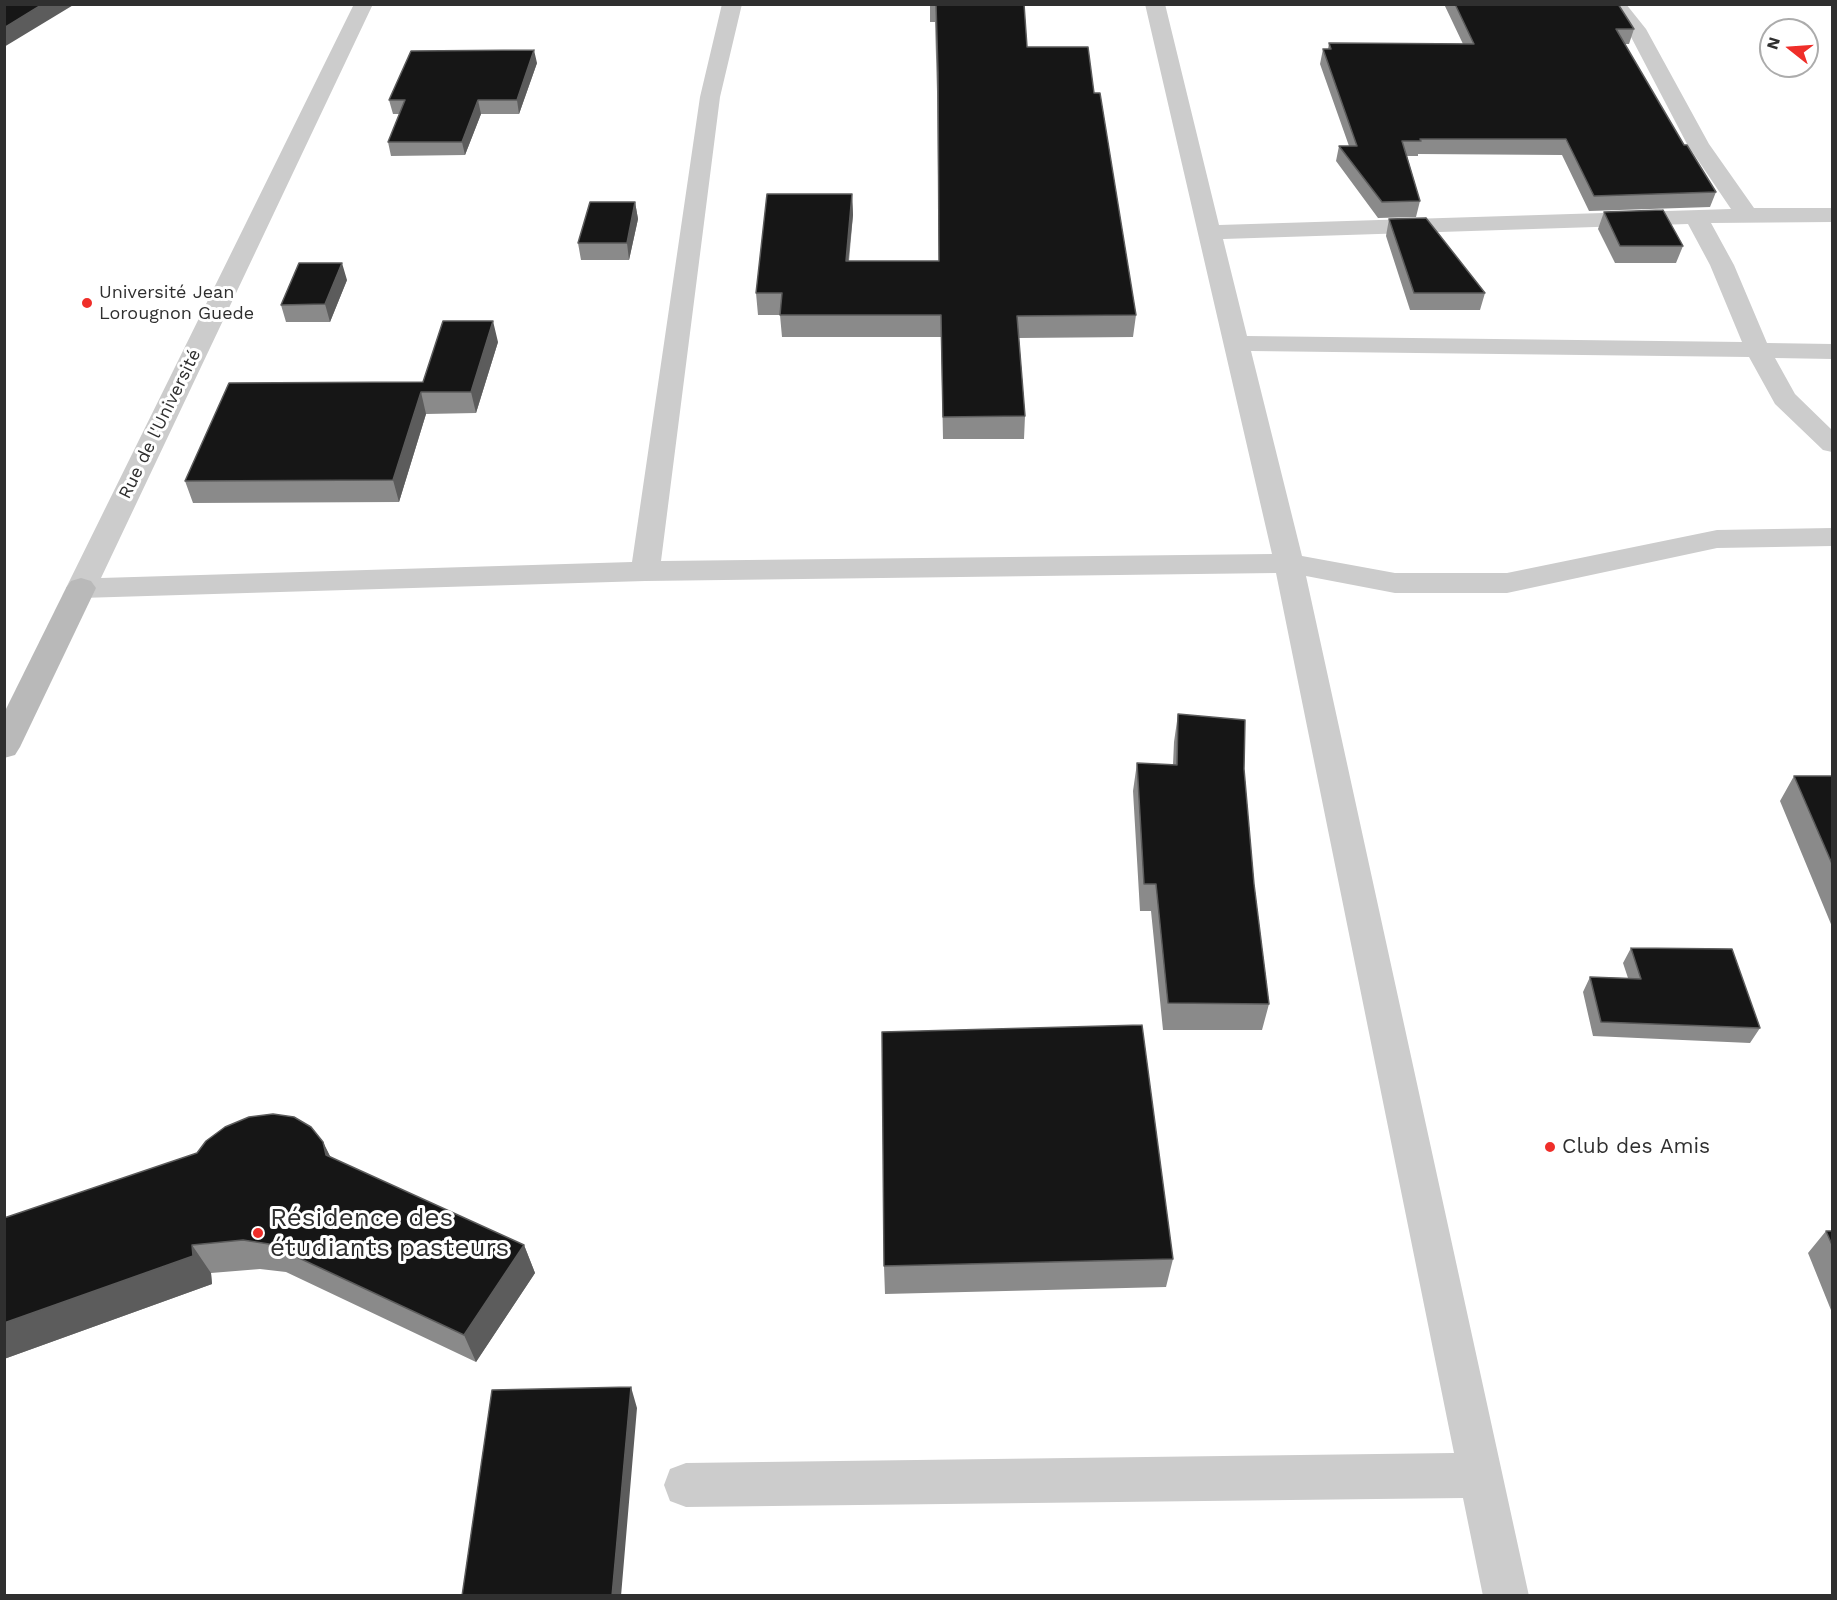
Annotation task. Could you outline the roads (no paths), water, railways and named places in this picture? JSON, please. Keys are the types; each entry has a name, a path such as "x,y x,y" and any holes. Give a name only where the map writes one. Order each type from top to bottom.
{"street":[{"name":"Rue de l'Université","path":"4,747 364,4"},
{"path":"645,571 710,97 732,4"},
{"path":"1155,4 1289,563 1506,1596"},
{"path":"1616,4 1639,33 1698,144 1747,215"},
{"path":"1210,232 1747,215 1833,215"},
{"path":"1696,217 1722,265 1758,350 1784,398 1833,444"},
{"path":"1236,343 1833,351"},
{"path":"81,588 645,571 1289,563 1395,583 1507,583 1718,539 1833,537"},
{"path":"686,1485 1480,1475"}],"place":[{"name":"Université Jean Lorougnon Guede","path":"87,303"},
{"name":"Club des Amis","path":"1550,1147"},
{"name":"Résidence des étudiants pasteurs","path":"258,1233"}]}
